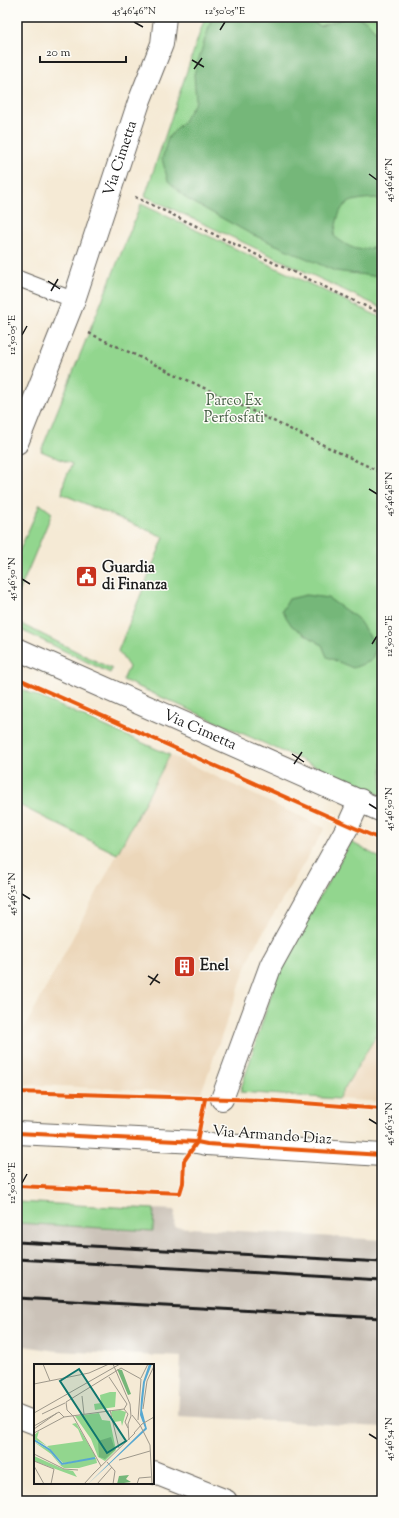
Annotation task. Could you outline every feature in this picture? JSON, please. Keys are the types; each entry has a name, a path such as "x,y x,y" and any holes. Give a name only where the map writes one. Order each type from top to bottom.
{"street":[{"name":"Via Cimetta","path":"17,443 74,300 139,102 162,44 165,17"},
{"name":"Via Cimetta","path":"17,649 382,811"},
{"path":"222,1099 271,964 348,826 360,800"},
{"name":"Via Armando Diaz","path":"17,1133 197,1142 207,1144 382,1155"},
{"path":"17,1416 34,1424"},
{"path":"154,1472 226,1501"}],"lane":[{"path":"17,278 74,300"}],"path":[{"path":"111,190 142,200 382,314"},
{"path":"64,325 88,333 382,473"}],"shaded area":[{"path":"170,755 325,828 252,951 201,1093 17,1084 17,1042"},
{"path":"382,1026 382,1102 338,1099"},
{"path":"154,1209 175,1210 174,1227 382,1240 382,1427 178,1416 181,1357 57,1351 17,1345 17,1223 153,1231"}],"green space":[{"path":"205,17 382,17 382,308 145,196"},
{"path":"212,17 304,17 320,26 345,18 356,17 367,21 374,30 382,34 382,205 377,198 356,200 345,205 338,216 334,236 357,249 369,248 382,241 382,272 373,276 335,271 249,233 187,199 168,181 162,159 168,138 183,122 196,101 194,74"},
{"name":"Parco Ex Perfosfati","path":"141,204 382,318 382,796 123,680 129,667 118,651 164,537 62,494 64,482 72,464 41,451"},
{"path":"40,504 52,513 17,597 17,556"},
{"path":"306,595 328,598 357,618 377,647 371,661 353,668 327,657 322,645 292,626 282,611 289,599"},
{"path":"17,622 112,669 110,673 17,628"},
{"path":"17,687 170,755 117,854 17,804"},
{"path":"351,842 382,859 382,1026 338,1099 240,1092 280,967"},
{"path":"17,1202 154,1209 153,1231 17,1223"}],"railway":[{"path":"17,1242 382,1262"},
{"path":"17,1259 382,1280"},
{"path":"17,1298 382,1318"}],"cycle path":[{"path":"17,678 382,840"},
{"path":"17,1092 264,1100 382,1109"},
{"path":"17,1186 180,1193 183,1183 184,1161 197,1142 205,1099"},
{"path":"17,1133 197,1142 207,1144 382,1155"}],"place":[{"name":"Guardia di Finanza","path":"86,577"},
{"name":"Enel","path":"185,966"}]}
